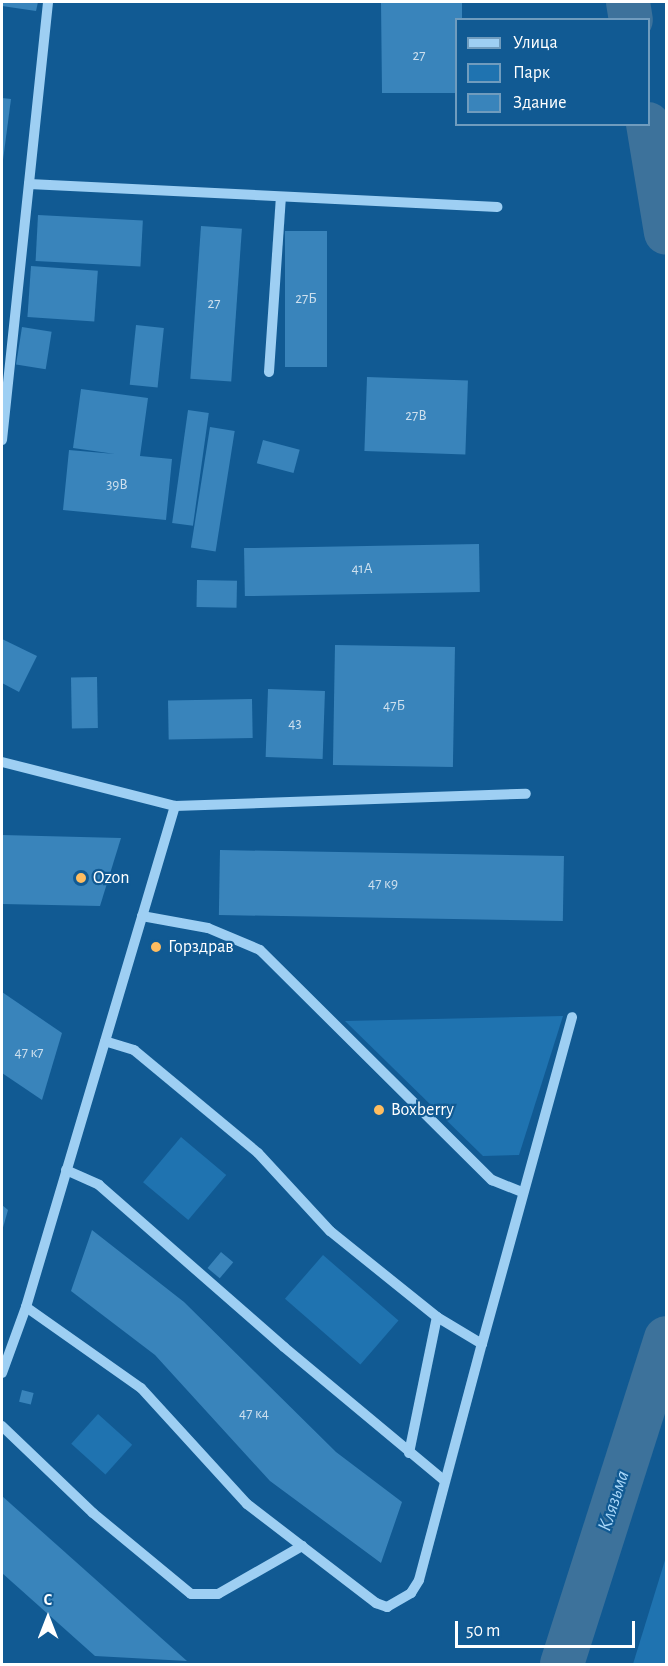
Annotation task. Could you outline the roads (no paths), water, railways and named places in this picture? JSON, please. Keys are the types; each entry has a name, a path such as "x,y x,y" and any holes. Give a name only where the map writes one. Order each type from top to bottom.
{"lane":[{"path":"2,440 48,2"},
{"path":"29,184 497,207"},
{"path":"269,372 281,196"},
{"path":"2,762 175,806 526,794"},
{"path":"2,1373 26,1307 175,806"},
{"path":"142,916 208,928 260,950 492,1180 522,1192"},
{"path":"26,1307 141,1388 247,1504 376,1603 387,1606 400,1602 419,1580 522,1192 572,1017"},
{"path":"105,1041 134,1050 258,1153 330,1231 437,1317 482,1344"},
{"path":"66,1170 99,1185 409,1453 445,1481"},
{"path":"409,1453 437,1317"},
{"path":"2,1426 93,1513 191,1594 218,1594 302,1546"}],"waterway":[{"name":"Клязьма","path":"628,2 631,18"},
{"name":"Клязьма","path":"648,126 666,233"},
{"name":"Клязьма","path":"562,1664 666,1338"}],"place":[{"name":"Ozon","path":"81,878"},
{"name":"Горздрав","path":"156,947"},
{"name":"Boxberry","path":"379,1110"}]}
